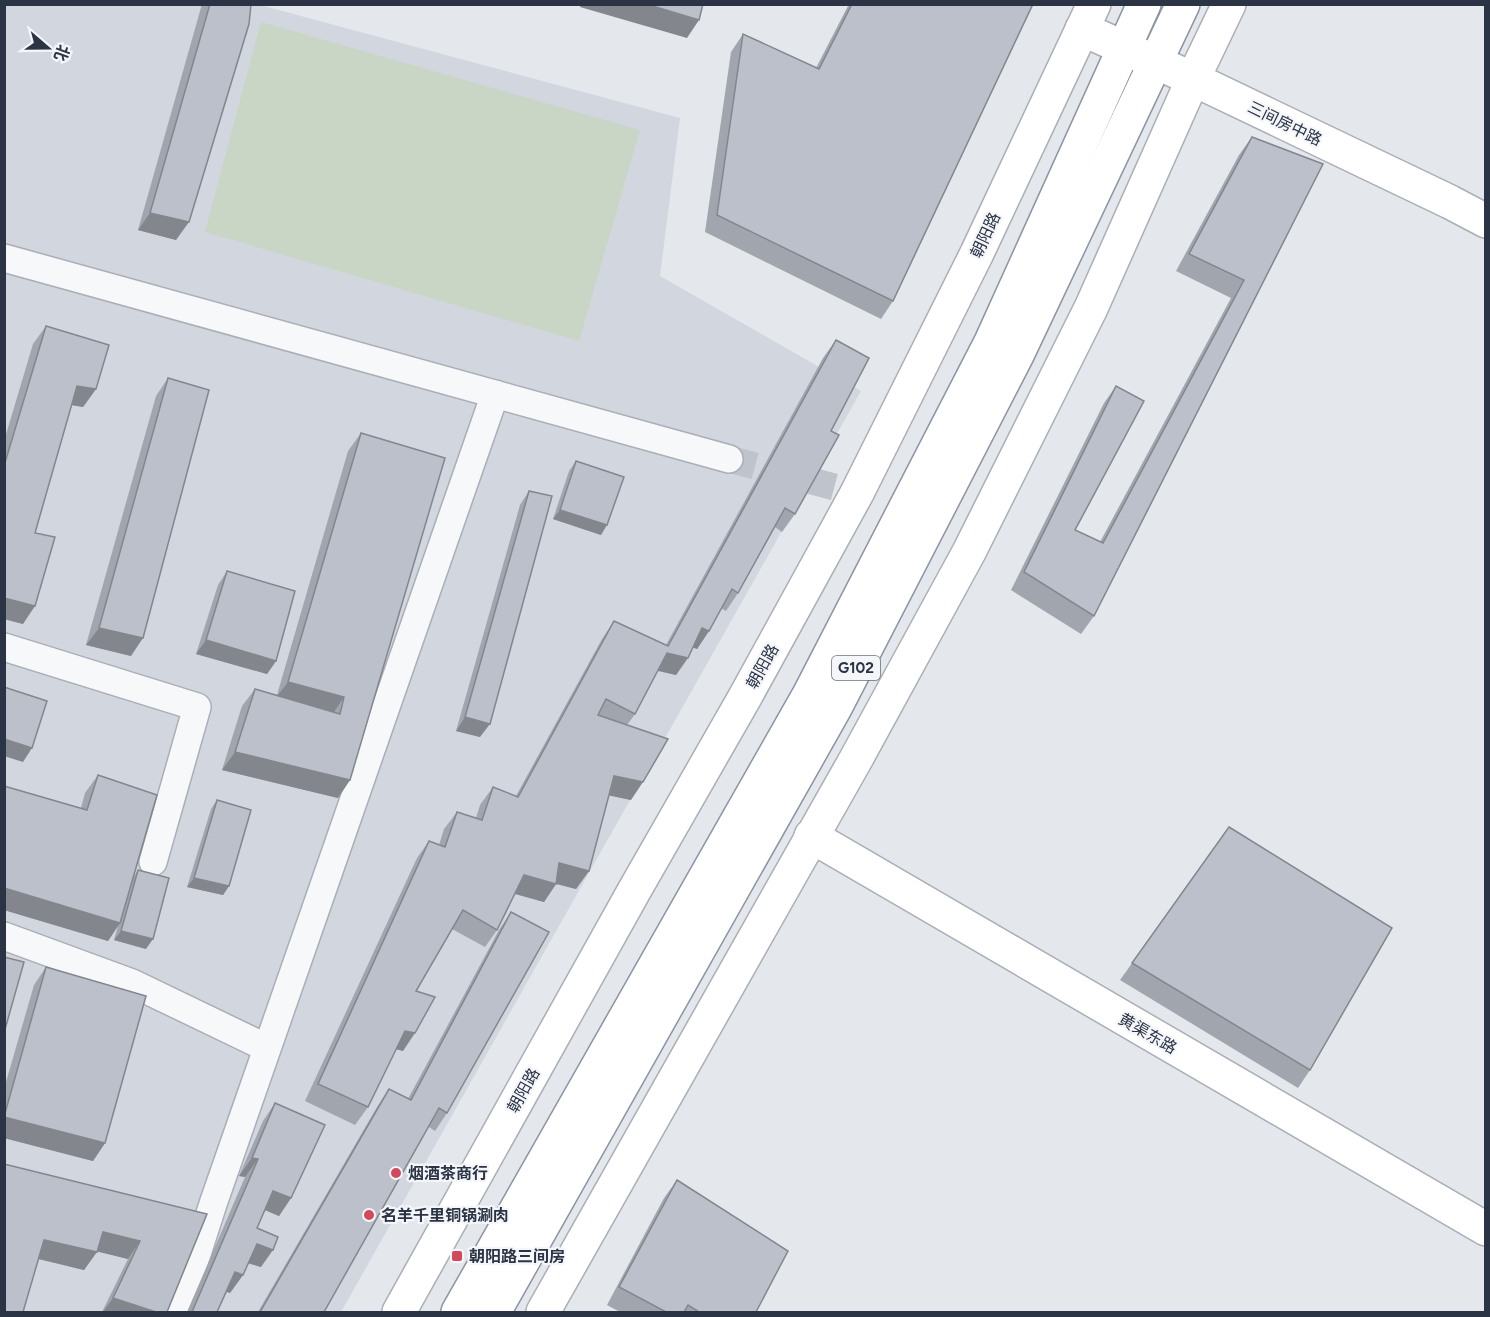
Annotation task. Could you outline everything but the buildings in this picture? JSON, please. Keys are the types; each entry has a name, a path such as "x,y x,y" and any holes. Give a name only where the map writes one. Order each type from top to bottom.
{"main road":[{"name":"G102","path":"458,1312 810,695 991,342 1143,4"},
{"name":"G102","path":"494,1312 835,708 1017,355 1183,4"},
{"path":"543,1312 856,759 975,542 1091,308 1193,79 1230,4"},
{"name":"三间房中路","path":"1088,17 1123,47 1450,202 1485,221"},
{"name":"朝阳路","path":"399,1312 745,697 857,493 976,253 1088,17"},
{"name":"黄渠东路","path":"812,836 1485,1229"}],"street":[{"path":"4,258 729,459"},
{"path":"172,1312 187,1285 213,1204 495,394"},
{"path":"4,647 197,707 153,862"},
{"path":"4,936 132,983 267,1048"}],"shaded area":[{"path":"5,5 260,5 680,118 660,276 861,391 341,1312 5,1312"}],"green space":[{"path":"261,22 640,130 579,341 205,232"}],"tunnel":[{"path":"729,459 857,493"}],"place":[{"name":"烟酒茶商行","path":"396,1173"},
{"name":"名羊千里铜锅涮肉","path":"369,1215"},
{"name":"朝阳路三间房","path":"457,1256"}]}
